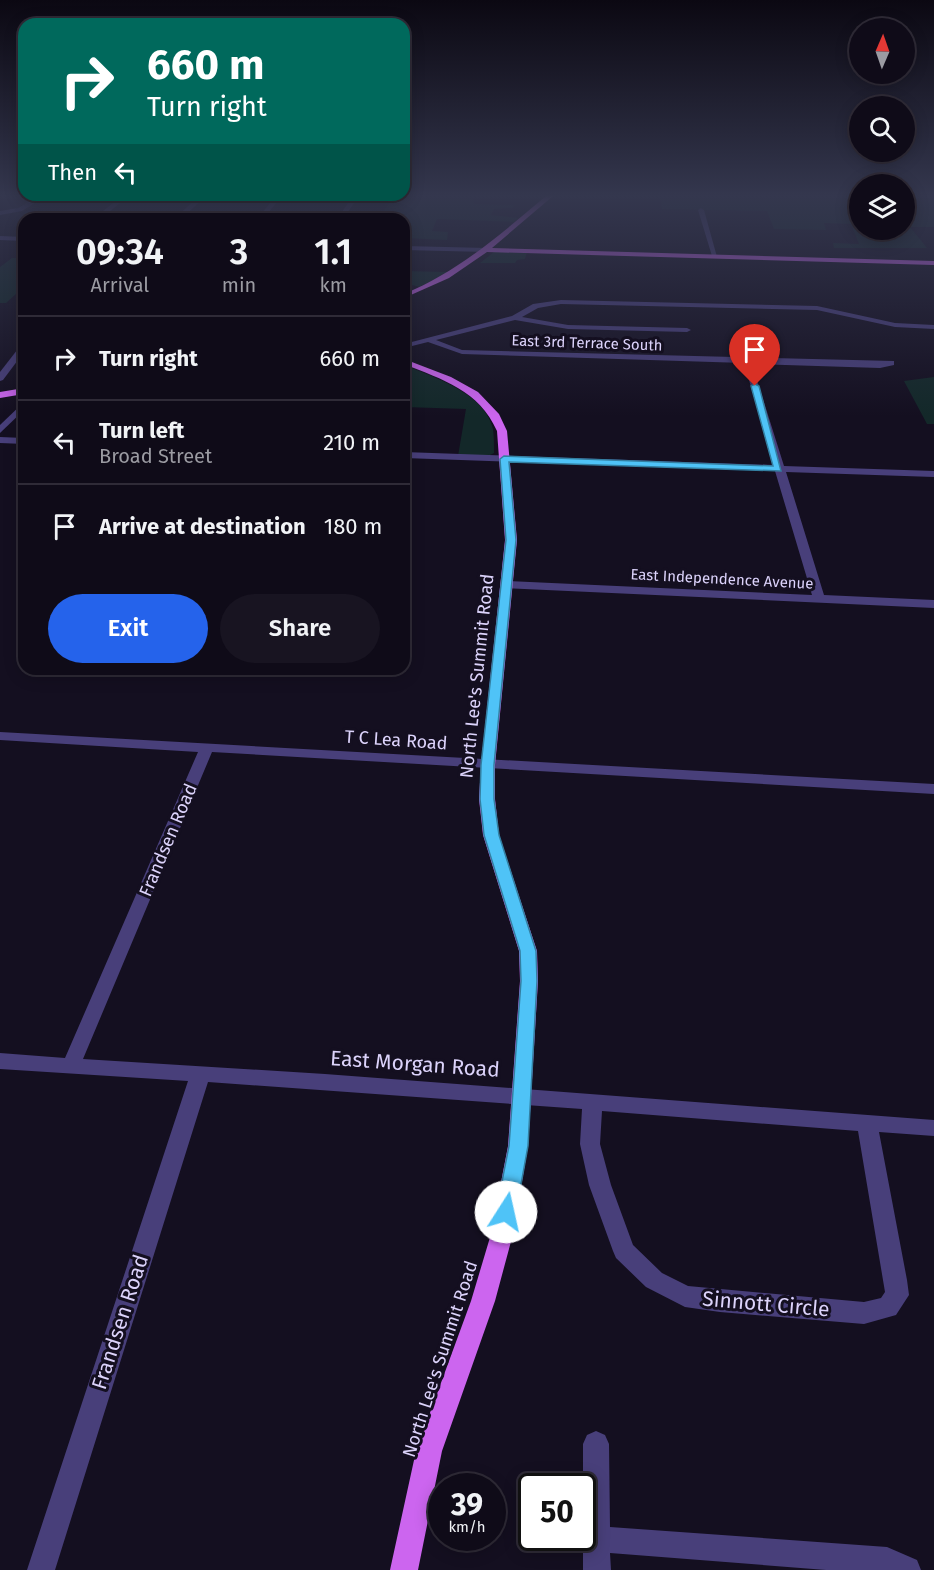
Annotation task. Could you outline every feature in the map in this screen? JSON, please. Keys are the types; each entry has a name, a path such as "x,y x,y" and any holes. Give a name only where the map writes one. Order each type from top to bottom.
{"main road":[{"path":"410,293 451,276 460,269"},
{"name":"North Lee's Summit Road","path":"404,1570 429,1451 483,1301 502,1234 518,1146 529,981 528,951 492,835 487,799 488,765 511,540 502,431 498,418 488,405 460,385 410,364"},
{"path":"0,395 18,392"}],"street":[{"path":"410,344 515,318 536,306 561,302 817,308 895,326 934,327"},
{"path":"515,318 568,327 687,330"},
{"name":"East 3rd Terrace South","path":"429,339 462,352 880,365 891,363"},
{"path":"0,378 18,355"},
{"path":"747,361 819,599"},
{"path":"0,430 18,411"},
{"path":"0,440 18,441"},
{"path":"410,455 934,474"},
{"name":"East Independence Avenue","path":"508,585 934,604"},
{"name":"T C Lea Road","path":"0,736 934,789"},
{"name":"Frandsen Road","path":"72,1065 207,747"},
{"name":"East Morgan Road","path":"0,1061 522,1096 934,1128"},
{"name":"Frandsen Road","path":"41,1570 200,1075"},
{"name":"Sinnott Circle","path":"592,1102 590,1144 600,1185 624,1251 654,1280 685,1296 864,1313 888,1307 897,1295 867,1123"},
{"path":"596,1443 597,1570"},
{"path":"597,1539 887,1561 907,1570"}],"green space":[{"path":"0,269 18,269 18,293 6,303 0,303"},
{"path":"410,271 448,272 420,287 410,284"},
{"path":"410,367 456,388 480,406 488,416 493,429 494,453 488,456 458,456 466,409 410,407"},
{"path":"934,377 934,424 927,424 904,381"}],"route":[{"path":"506,1212 518,1146 529,981 528,951 492,835 487,799 488,765 511,540 504,459 778,469 755,386"}]}
